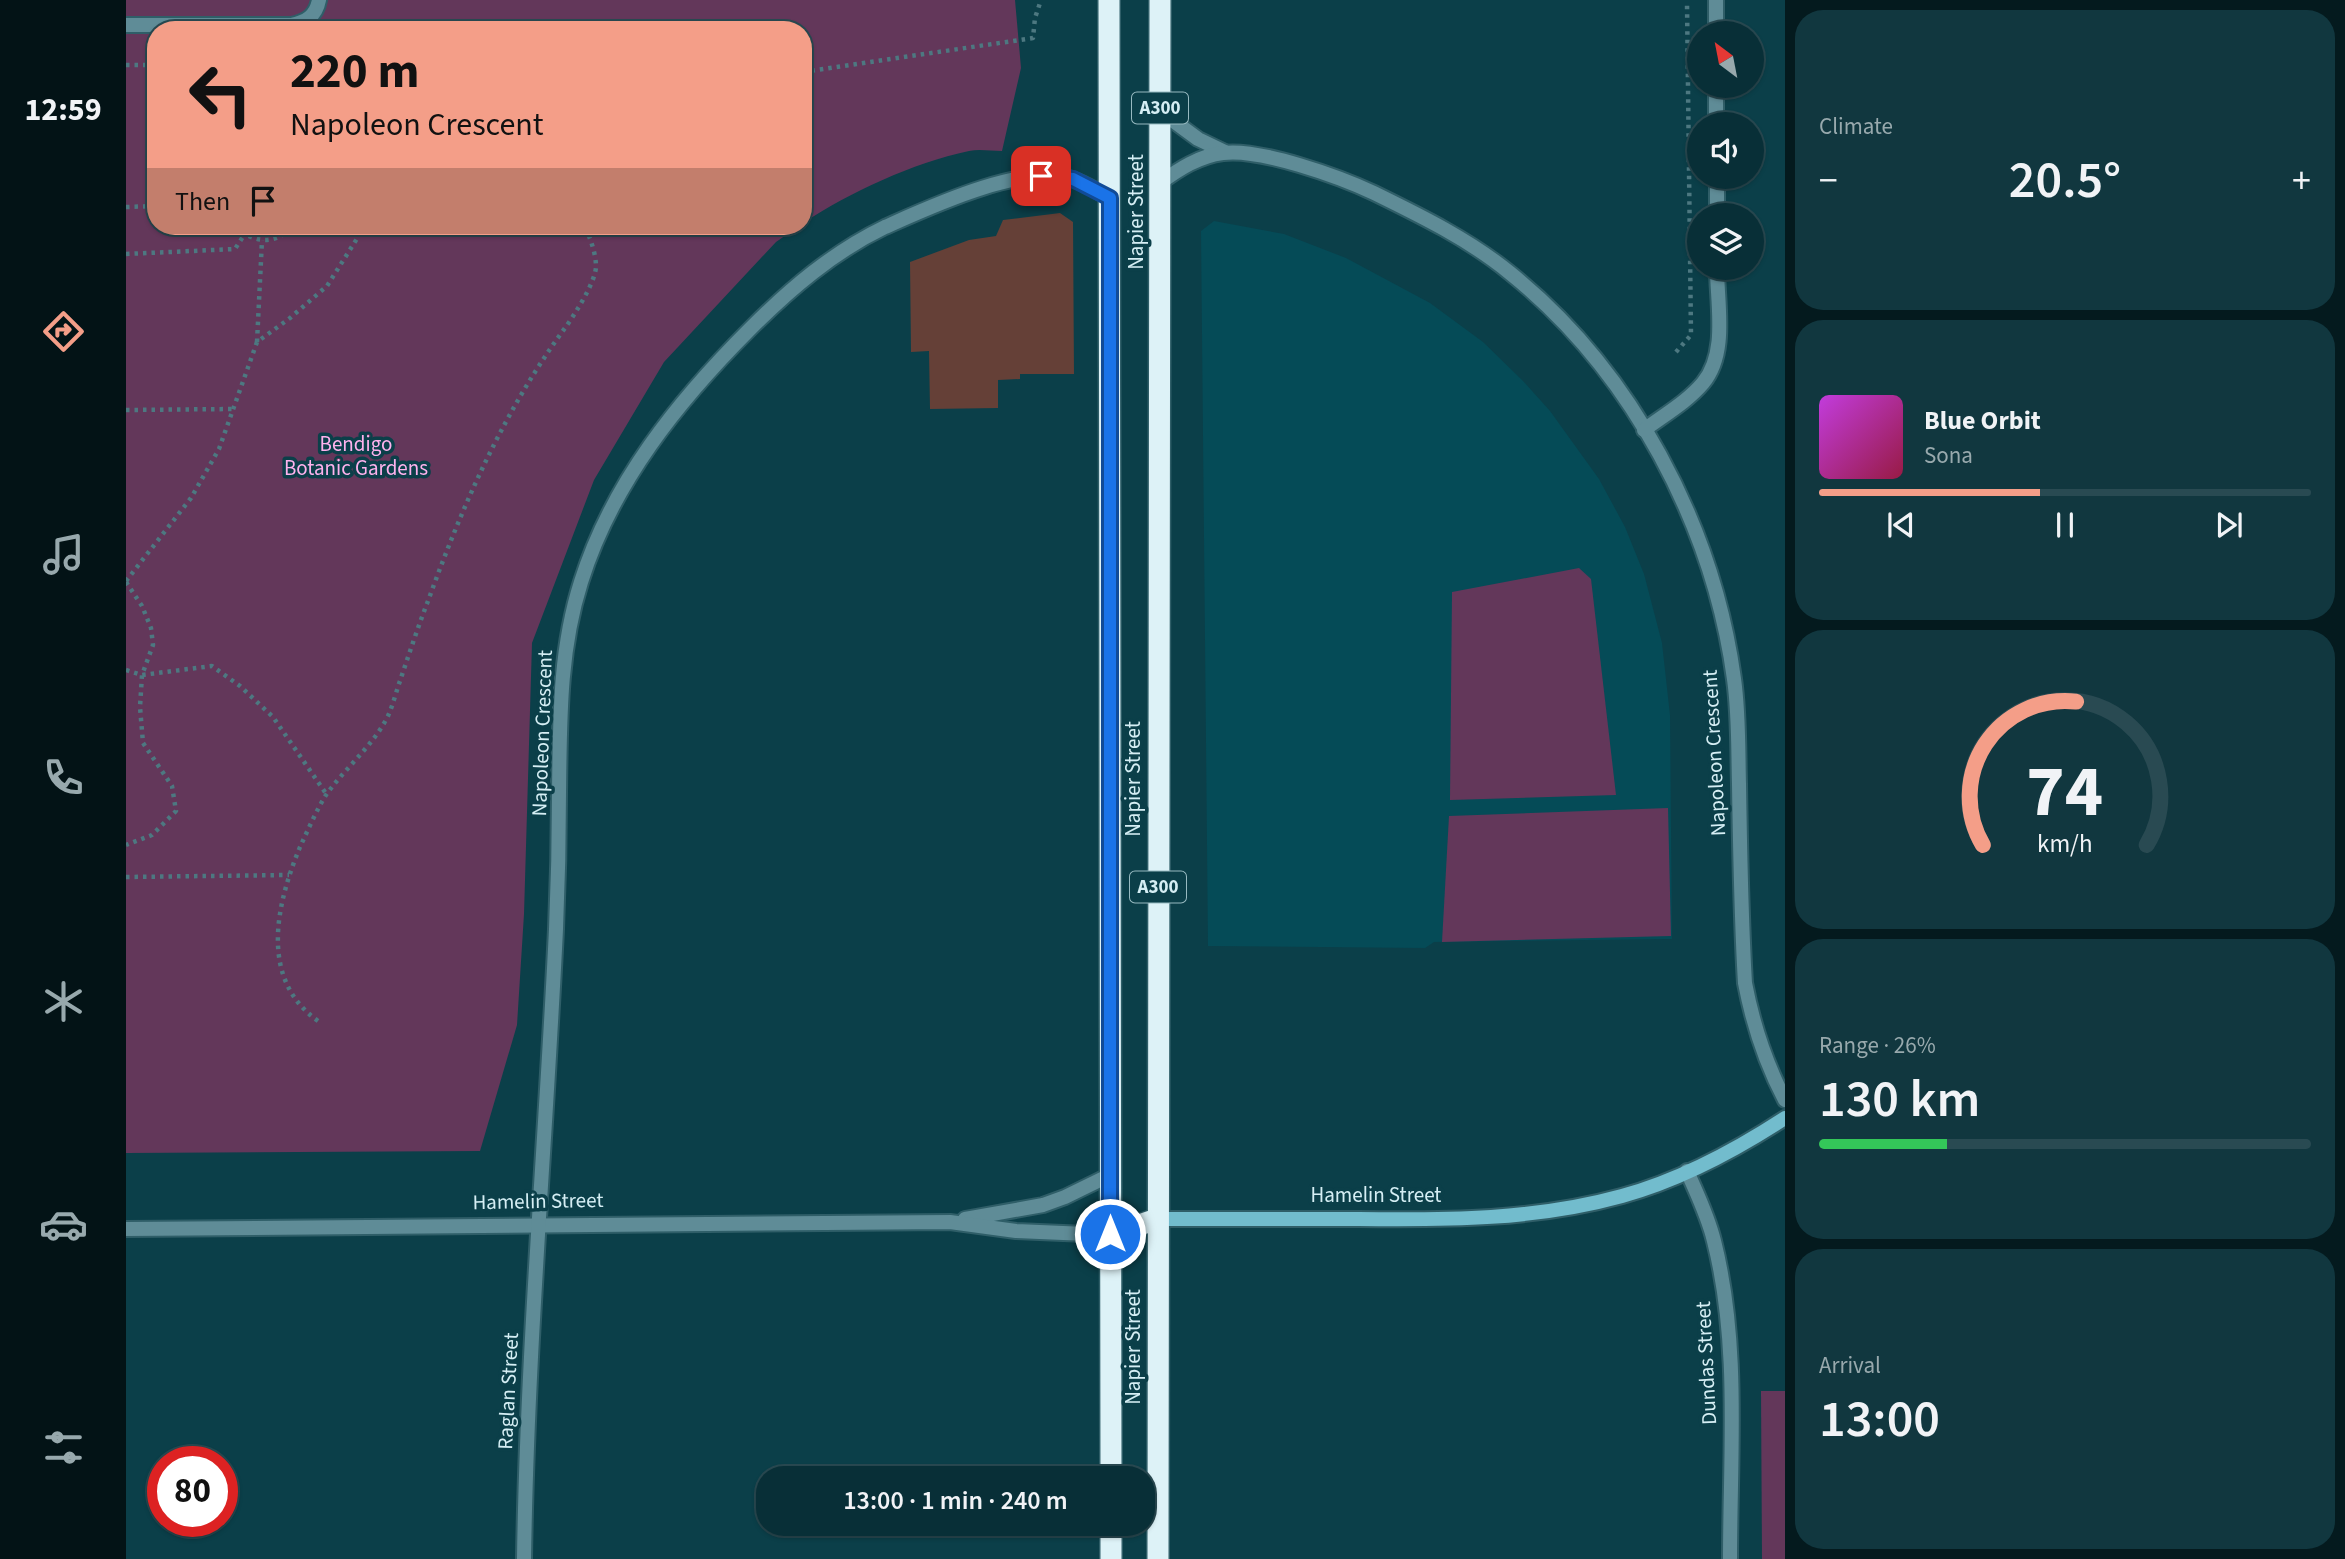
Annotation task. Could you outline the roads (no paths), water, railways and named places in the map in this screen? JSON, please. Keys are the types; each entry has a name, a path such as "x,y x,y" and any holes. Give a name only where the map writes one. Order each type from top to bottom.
{"highway":[{"name":"Napier Street","path":"1110,0 1111,1466"},
{"name":"Napier Street","path":"1158,1559 1160,0"},
{"name":"Hamelin Street","path":"1110,1234 1157,1219"},
{"path":"1111,1536 1111,1559"}],"street":[{"path":"305,21 316,11 319,0"},
{"path":"1716,0 1716,21"},
{"path":"126,24 147,24"},
{"name":"Napoleon Crescent","path":"1160,111 1198,139 1225,152 1309,168 1336,177 1406,208 1481,252 1510,272 1559,316 1596,360 1644,430 1678,491 1699,540 1727,639 1737,720 1745,983 1764,1056 1785,1100"},
{"name":"Napoleon Crescent","path":"1160,183 1197,159 1225,152"},
{"name":"Napoleon Crescent","path":"540,1225 556,935 559,717 565,648 581,582 605,518 650,445 698,382 780,299 822,263 869,235 930,207 996,185 1035,176 1073,179 1110,198"},
{"path":"1644,430 1699,387 1715,361 1719,336 1717,280"},
{"name":"Hamelin Street","path":"1157,1219 1447,1220 1521,1216 1624,1195 1687,1171 1745,1143 1785,1118"},
{"name":"Dundas Street","path":"1687,1171 1713,1238 1729,1318 1730,1559"},
{"name":"Hamelin Street","path":"950,1222 1043,1205 1110,1175"},
{"name":"Hamelin Street","path":"126,1228 950,1222 1016,1231 1110,1234"},
{"name":"Raglan Street","path":"524,1559 526,1440 540,1225"}],"park label":[{"name":"Bendigo Botanic Gardens","path":"356,456"}]}
